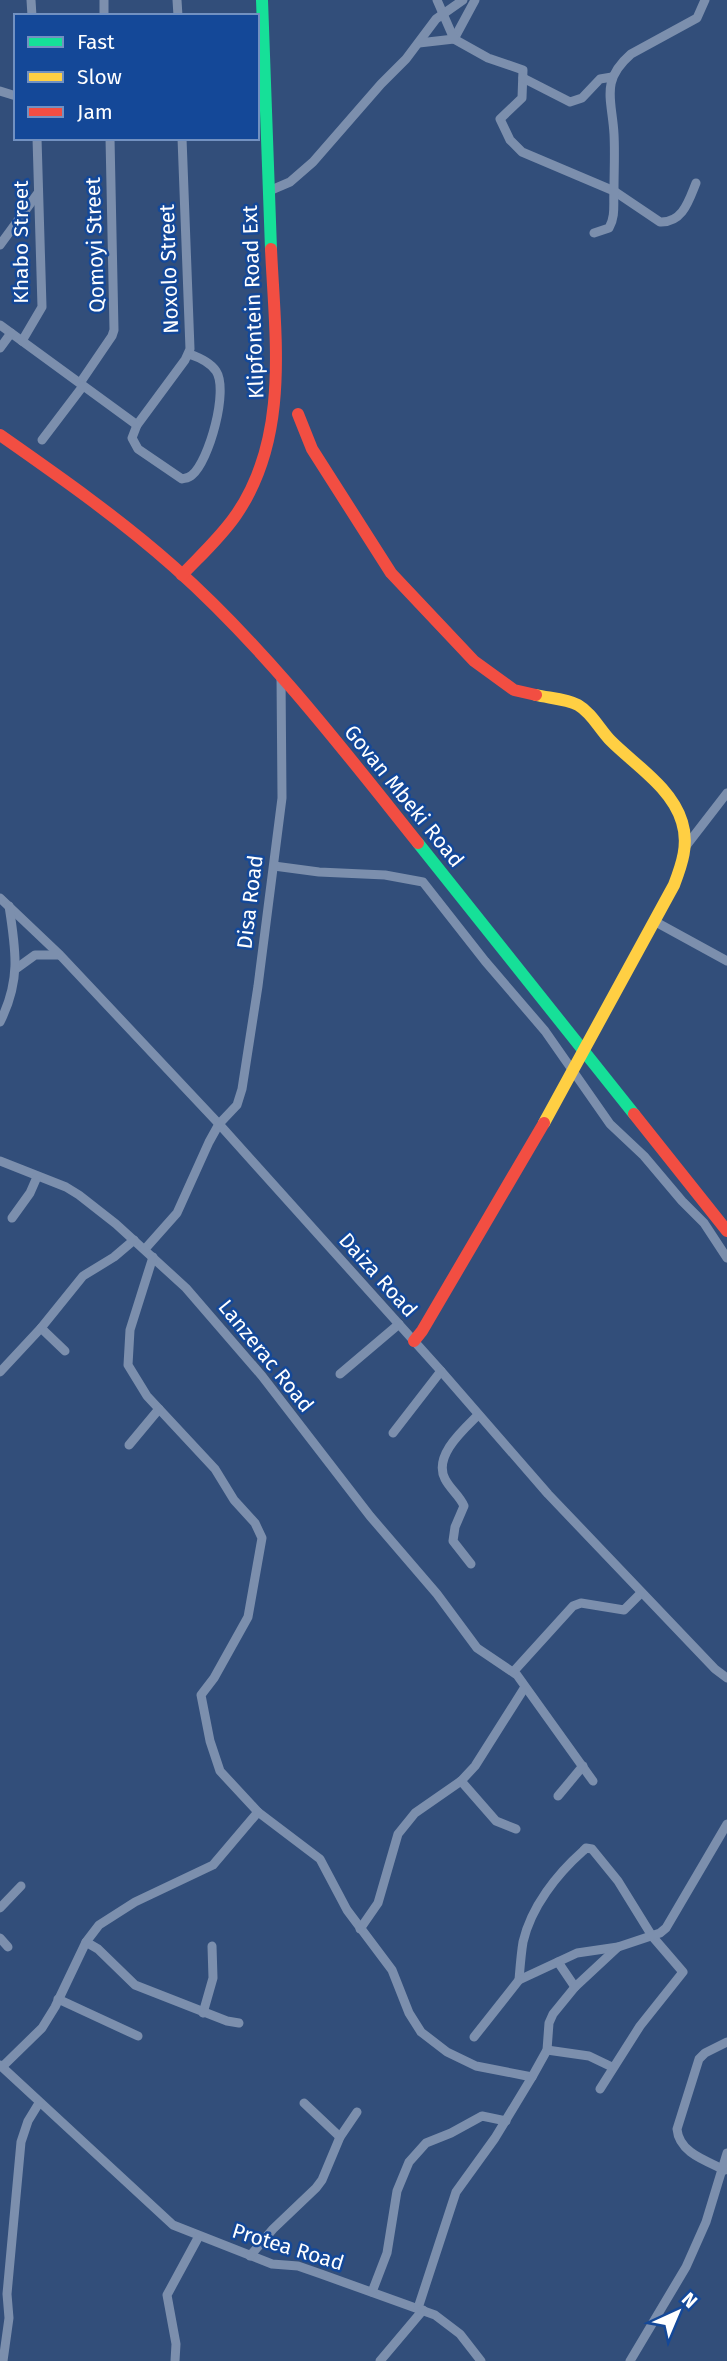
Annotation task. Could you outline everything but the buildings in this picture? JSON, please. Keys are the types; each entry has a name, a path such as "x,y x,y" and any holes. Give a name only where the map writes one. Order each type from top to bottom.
{"street":[{"name":"Klipfontein Road Ext","path":"182,576 242,506 269,442 276,390 269,191 262,113 262,0"},
{"path":"437,0 454,39"},
{"path":"269,191 290,182 313,162 419,43 436,19 463,0"},
{"path":"454,39 475,0"},
{"path":"594,233 607,230 612,224 614,211 614,131 609,99 612,78 631,54 697,18 705,0"},
{"path":"419,43 454,39 488,58 523,70 522,98 500,119 510,140 533,158 614,191 660,222 681,215 696,183"},
{"path":"523,78 570,102 582,98 600,79 612,78"},
{"name":"Khabo Street","path":"22,341 42,307 37,140"},
{"name":"Qomoyi Street","path":"42,440 114,330 110,140"},
{"name":"Noxolo Street","path":"137,425 189,354 182,140"},
{"path":"0,245 38,193"},
{"path":"0,325 137,425 132,438 134,445 178,478 190,477 198,468 219,418 219,379 214,368 189,354"},
{"path":"0,348 11,333"},
{"path":"298,414 312,449 391,573 409,593 474,661 503,683 527,694 576,704 583,709 612,742 671,798 684,824 687,846 682,868 573,1072 414,1341"},
{"name":"Govan Mbeki Road","path":"0,435 122,524 182,576 281,677 336,740 727,1231"},
{"name":"Disa Road","path":"149,1253 177,1213 219,1124 237,1105 242,1089 282,798 281,677"},
{"path":"687,846 727,793"},
{"path":"274,866 320,872 384,875 423,882 545,1031 610,1124 644,1156 682,1201 705,1223 727,1258"},
{"name":"Daiza Road","path":"0,898 60,955 219,1124 640,1594 727,1678"},
{"path":"0,1023 13,993 17,968 8,904"},
{"path":"654,921 727,961"},
{"path":"17,968 35,955 60,955"},
{"name":"Lanzerac Road","path":"0,1161 66,1187 79,1195 149,1253 199,1301 262,1376 370,1516 437,1594 481,1653 514,1671"},
{"path":"12,1218 30,1194 37,1177"},
{"path":"0,1371 41,1328 83,1276 114,1257 134,1240"},
{"path":"149,1253 130,1330 128,1356 132,1373 159,1409 215,1469 233,1500 255,1523 262,1542 250,1613 200,1698 218,1766 258,1812 320,1859 341,1900 391,1970 413,2022 430,2039 476,2066 532,2077"},
{"path":"340,1374 399,1324"},
{"path":"41,1328 65,1351"},
{"path":"393,1433 441,1371"},
{"path":"129,1445 159,1409"},
{"path":"471,1564 455,1545 453,1534 464,1506 446,1481 442,1469 449,1448 478,1415"},
{"path":"593,1781 514,1671 573,1606 581,1604 624,1610 640,1594"},
{"path":"360,1929 375,1910 391,1854 404,1825 415,1813 461,1781 475,1766 525,1687"},
{"path":"558,1796 583,1766"},
{"path":"461,1781 496,1821 516,1829"},
{"path":"1,2066 42,2028 86,1942 99,1925 116,1912 213,1865 258,1812"},
{"path":"474,2037 519,1980 577,1953 618,1947 652,1936 666,1928 727,1824"},
{"path":"519,1980 523,1942 531,1918 564,1871 586,1848 592,1849 603,1860 652,1936 683,1972 640,2026 600,2089"},
{"path":"0,1908 21,1886"},
{"path":"0,1938 8,1947"},
{"path":"86,1942 98,1949 135,1984 203,2012 239,2023"},
{"path":"203,2012 213,1978 212,1946"},
{"path":"380,2361 420,2309 456,2192 506,2122 547,2050 549,2022 553,2014 575,1987 618,1947"},
{"path":"558,1962 575,1987"},
{"path":"58,1999 138,2036"},
{"path":"725,2169 687,2149 677,2129 699,2060 705,2053 727,2042"},
{"path":"547,2050 589,2056 612,2067"},
{"name":"Protea Road","path":"1,2066 165,2219 182,2230 272,2264 298,2266 420,2309 452,2326 481,2361"},
{"path":"3,2361 9,2318 7,2294 21,2142 28,2121 39,2103"},
{"path":"304,2104 340,2137"},
{"path":"250,2256 322,2180 340,2137 356,2112"},
{"path":"372,2292 387,2252 402,2177 418,2150 426,2143 452,2133 482,2116 506,2122"},
{"path":"630,2361 686,2267 706,2222 725,2169 727,2153"},
{"path":"176,2361 176,2344 167,2295 199,2236"}],"traffic: fast":[{"path":"262,0 271,249"},
{"path":"418,843 634,1114"}],"traffic: slow":[{"path":"536,695 574,703 588,712 611,741 670,798 682,822 685,838 682,862 674,885 544,1123"}],"traffic: jam":[{"path":"182,575 236,515 253,485 265,453 275,386 271,249"},
{"path":"298,414 312,449 391,573 474,661 514,690 536,695"},
{"path":"0,435 132,532 208,599 272,665 418,843"},
{"path":"634,1114 727,1231"},
{"path":"414,1341 544,1123"}]}
